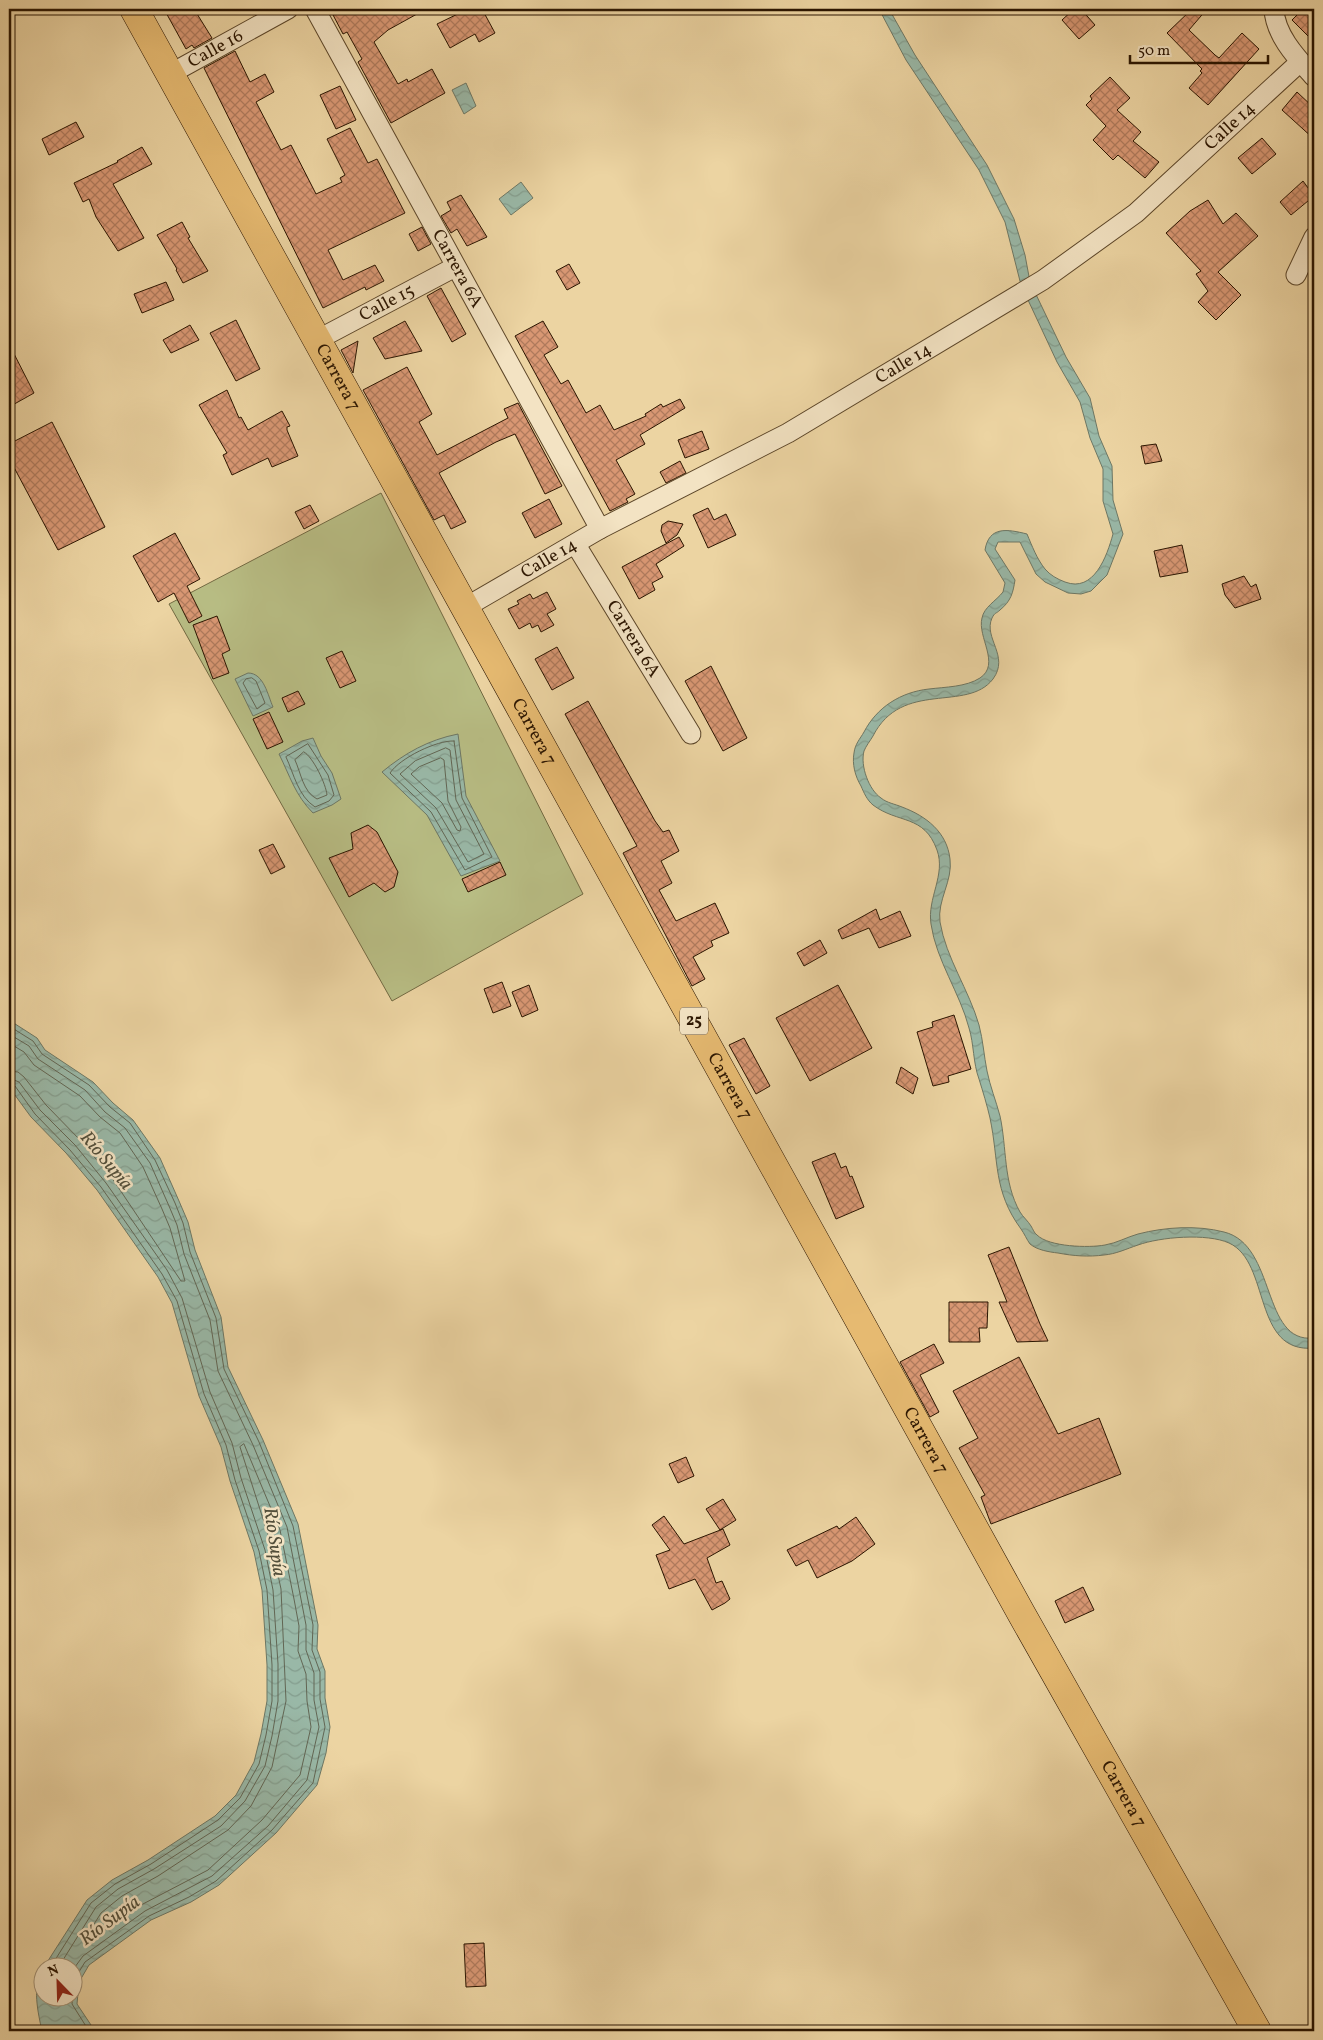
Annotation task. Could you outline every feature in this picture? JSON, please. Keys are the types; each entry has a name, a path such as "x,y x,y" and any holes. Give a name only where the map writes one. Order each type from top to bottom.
{"main road":[{"name":"Carrera 7","path":"134,9 466,606 1021,1613 1257,2031"}],"street":[{"name":"Calle 16","path":"170,74 288,9"},
{"name":"Carrera 6A","path":"315,9 600,529"},
{"path":"1274,9 1276,27 1300,62 1314,77"},
{"name":"Calle 14","path":"466,606 576,545 600,529 788,433 1013,300 1136,213 1300,62"},
{"path":"1296,275 1314,237"},
{"name":"Calle 15","path":"317,340 455,267"},
{"name":"Carrera 6A","path":"576,545 691,734"}],"green space":[{"path":"381,493 583,894 392,1001 169,604"}],"water":[{"path":"879,9 889,9 915,55 987,165 1014,219 1025,255 1030,282 1066,357 1090,398 1099,436 1112,466 1113,500 1123,534 1107,575 1091,591 1081,594 1068,593 1045,582 1036,574 1020,542 998,542 995,549 1015,580 1009,600 994,615 990,625 999,663 993,679 982,689 967,694 917,702 900,708 885,719 864,751 863,764 866,777 869,784 881,798 919,815 934,826 945,841 948,849 950,867 941,906 940,922 947,948 970,999 982,1036 988,1077 1000,1116 1011,1189 1020,1212 1035,1233 1050,1242 1070,1246 1098,1246 1138,1234 1170,1228 1203,1228 1224,1232 1241,1241 1253,1255 1276,1311 1285,1326 1297,1336 1314,1338 1314,1348 1294,1346 1280,1337 1271,1322 1251,1268 1242,1253 1229,1243 1209,1238 1171,1238 1147,1242 1113,1254 1098,1256 1069,1255 1036,1248 1030,1244 1012,1215 1001,1189 990,1118 977,1073 969,1028 934,937 930,914 938,878 939,859 937,850 932,839 918,825 882,811 873,805 867,799 856,774 853,761 855,747 869,723 883,708 909,693 968,683 980,678 986,672 989,658 981,625 982,618 988,607 1003,592 1005,583 985,550 990,537 1000,531 1027,534 1037,557 1047,571 1059,580 1075,584 1084,582 1098,570 1103,562 1113,534 1103,501 1103,469 1090,438 1080,402 1057,362 1021,285 1005,222 979,170 906,60"},
{"path":"466,83 476,106 464,114 452,90"},
{"path":"521,182 533,198 511,215 499,199"},
{"path":"248,673 253,674 262,681 273,707 253,716 235,679"},
{"path":"458,734 466,796 500,861 461,876 427,815 382,772 417,748"},
{"path":"313,738 321,756 332,773 341,799 313,813 297,792 279,754 302,741"},
{"name":"Río Supía","path":"9,1020 37,1038 45,1050 93,1082 133,1120 160,1158 188,1222 195,1250 221,1317 228,1367 263,1440 298,1524 318,1625 317,1649 325,1671 325,1698 330,1727 326,1753 317,1785 276,1833 219,1885 191,1902 151,1920 89,1965 82,1977 82,1958 50,1958 87,1900 112,1880 148,1860 215,1816 236,1795 254,1762 267,1701 267,1665 262,1590 254,1552 230,1481 221,1447 199,1396 172,1303 158,1277 97,1190 66,1153 31,1117 9,1087"},
{"path":"38,2008 80,2008 95,2031 42,2031"}],"building":[{"path":"164,9 194,9 212,38 194,48 192,45 186,49"},
{"path":"339,9 426,9 388,30 374,42 398,84 407,79 408,82 432,69 445,93 391,123 358,62 362,59 347,32 343,34 332,13"},
{"path":"468,9 482,9 495,33 479,42 475,34 450,48 437,24"},
{"path":"1074,9 1081,9 1095,25 1079,39 1062,20"},
{"path":"1192,9 1207,9 1189,30 1219,58 1242,33 1259,49 1208,105 1189,88 1202,73 1200,71 1202,69 1167,33"},
{"path":"1303,9 1309,9 1314,14 1314,42 1292,20"},
{"path":"235,51 250,82 265,74 274,92 256,102 281,150 291,145 316,194 342,182 340,178 345,175 327,139 350,128 368,163 377,159 405,213 328,250 343,280 375,265 384,281 366,290 365,287 323,308 204,68"},
{"path":"1110,77 1130,98 1117,110 1141,132 1133,141 1159,162 1145,178 1118,155 1113,160 1093,140 1106,126 1086,105 1092,99 1090,96"},
{"path":"340,86 356,120 336,129 320,95"},
{"path":"1297,92 1314,108 1314,139 1282,110"},
{"path":"76,122 84,137 49,155 42,139"},
{"path":"1262,138 1276,154 1252,174 1238,158"},
{"path":"142,147 152,164 113,184 144,238 118,251 96,217 89,199 83,202 74,183 118,162"},
{"path":"1303,181 1314,196 1291,215 1280,202"},
{"path":"461,195 487,237 467,246 457,229 451,233 441,216 451,210 447,202"},
{"path":"1208,200 1223,224 1236,213 1258,236 1218,272 1241,295 1216,320 1198,302 1208,291 1196,274 1201,271 1166,233 1190,211"},
{"path":"182,222 190,237 188,238 208,271 183,283 157,235"},
{"path":"422,227 431,244 418,251 409,234"},
{"path":"569,264 580,283 567,290 556,271"},
{"path":"166,282 174,300 142,313 134,294"},
{"path":"441,288 466,334 452,342 427,296"},
{"path":"236,320 260,369 236,381 210,333"},
{"path":"405,321 422,351 385,359 373,338"},
{"path":"543,321 558,347 544,355 561,384 568,380 586,413 600,405 614,430 646,416 645,414 661,404 663,407 680,399 685,408 640,435 645,444 616,460 635,494 626,499 628,502 610,511 515,336"},
{"path":"190,325 199,340 171,353 163,340"},
{"path":"358,341 353,373 341,350"},
{"path":"9,344 34,393 9,407"},
{"path":"407,367 432,414 419,422 437,455 508,418 504,409 518,403 562,486 545,494 515,434 496,442 439,473 466,522 451,529 444,515 434,520 363,390"},
{"path":"227,390 239,418 241,417 248,430 282,411 290,426 287,427 287,430 298,456 272,467 268,458 232,475 223,455 227,453 199,405"},
{"path":"52,422 105,527 58,550 9,458 9,444"},
{"path":"702,431 709,449 685,458 678,440"},
{"path":"1156,444 1162,461 1145,464 1141,446"},
{"path":"680,461 686,473 666,483 660,472"},
{"path":"549,499 562,524 535,538 522,513"},
{"path":"310,505 319,521 304,529 295,512"},
{"path":"708,508 714,520 726,514 736,535 708,548 693,515"},
{"path":"668,521 683,524 677,535 666,543 661,531 662,525"},
{"path":"175,533 200,579 187,586 202,616 189,623 174,593 158,602 133,556"},
{"path":"679,537 684,546 656,564 663,577 652,583 655,590 639,599 622,567"},
{"path":"1182,545 1188,572 1160,577 1154,551"},
{"path":"1244,576 1251,587 1256,584 1261,599 1235,608 1225,595 1222,584"},
{"path":"547,592 556,609 547,614 554,625 541,632 538,625 532,628 530,623 519,629 508,609 519,604 517,601 530,594 533,599"},
{"path":"217,616 230,650 222,654 229,673 213,679 193,625"},
{"path":"557,647 574,678 552,690 535,659"},
{"path":"342,651 356,681 340,688 326,658"},
{"path":"711,666 747,738 723,751 685,681"},
{"path":"298,691 305,704 288,712 282,698"},
{"path":"588,701 655,821 663,832 669,830 679,851 661,861 672,883 659,890 676,921 715,903 729,933 711,941 713,946 693,957 705,979 692,986 623,853 637,846 565,714"},
{"path":"269,712 283,742 267,749 253,719"},
{"path":"368,825 377,832 398,872 394,887 385,892 374,883 349,897 329,858 353,849 351,833"},
{"path":"273,844 285,867 271,874 259,850"},
{"path":"500,862 506,875 468,892 462,879"},
{"path":"876,909 880,920 900,911 911,936 879,948 869,928 842,939 838,930"},
{"path":"820,940 827,953 804,966 797,953"},
{"path":"502,982 511,1006 493,1013 484,989"},
{"path":"529,985 538,1010 522,1017 512,992"},
{"path":"838,985 872,1048 810,1081 776,1018"},
{"path":"954,1015 971,1069 948,1076 949,1082 933,1086 917,1032 933,1027 932,1022"},
{"path":"744,1038 770,1086 756,1094 729,1045"},
{"path":"901,1067 918,1078 913,1094 896,1083"},
{"path":"835,1153 841,1168 846,1166 850,1177 852,1176 864,1207 836,1219 812,1162"},
{"path":"1009,1247 1048,1341 1017,1342 999,1302 1007,1302 988,1255"},
{"path":"949,1302 988,1302 987,1328 979,1328 980,1342 949,1342"},
{"path":"934,1344 944,1363 920,1375 939,1412 930,1417 900,1362"},
{"path":"1019,1357 1058,1434 1099,1418 1121,1474 991,1524 981,1497 985,1495 959,1448 978,1438 953,1391"},
{"path":"686,1457 694,1476 678,1483 669,1464"},
{"path":"723,1499 736,1520 720,1530 706,1509"},
{"path":"664,1516 684,1544 723,1529 730,1545 707,1558 716,1583 722,1581 730,1599 725,1603 712,1610 695,1579 669,1589 656,1555 670,1550 652,1525"},
{"path":"856,1517 875,1544 852,1561 817,1578 808,1560 796,1566 787,1550 837,1526 839,1529"},
{"path":"1083,1587 1094,1610 1065,1623 1055,1601"},
{"path":"484,1943 486,1986 466,1987 464,1944"}]}
